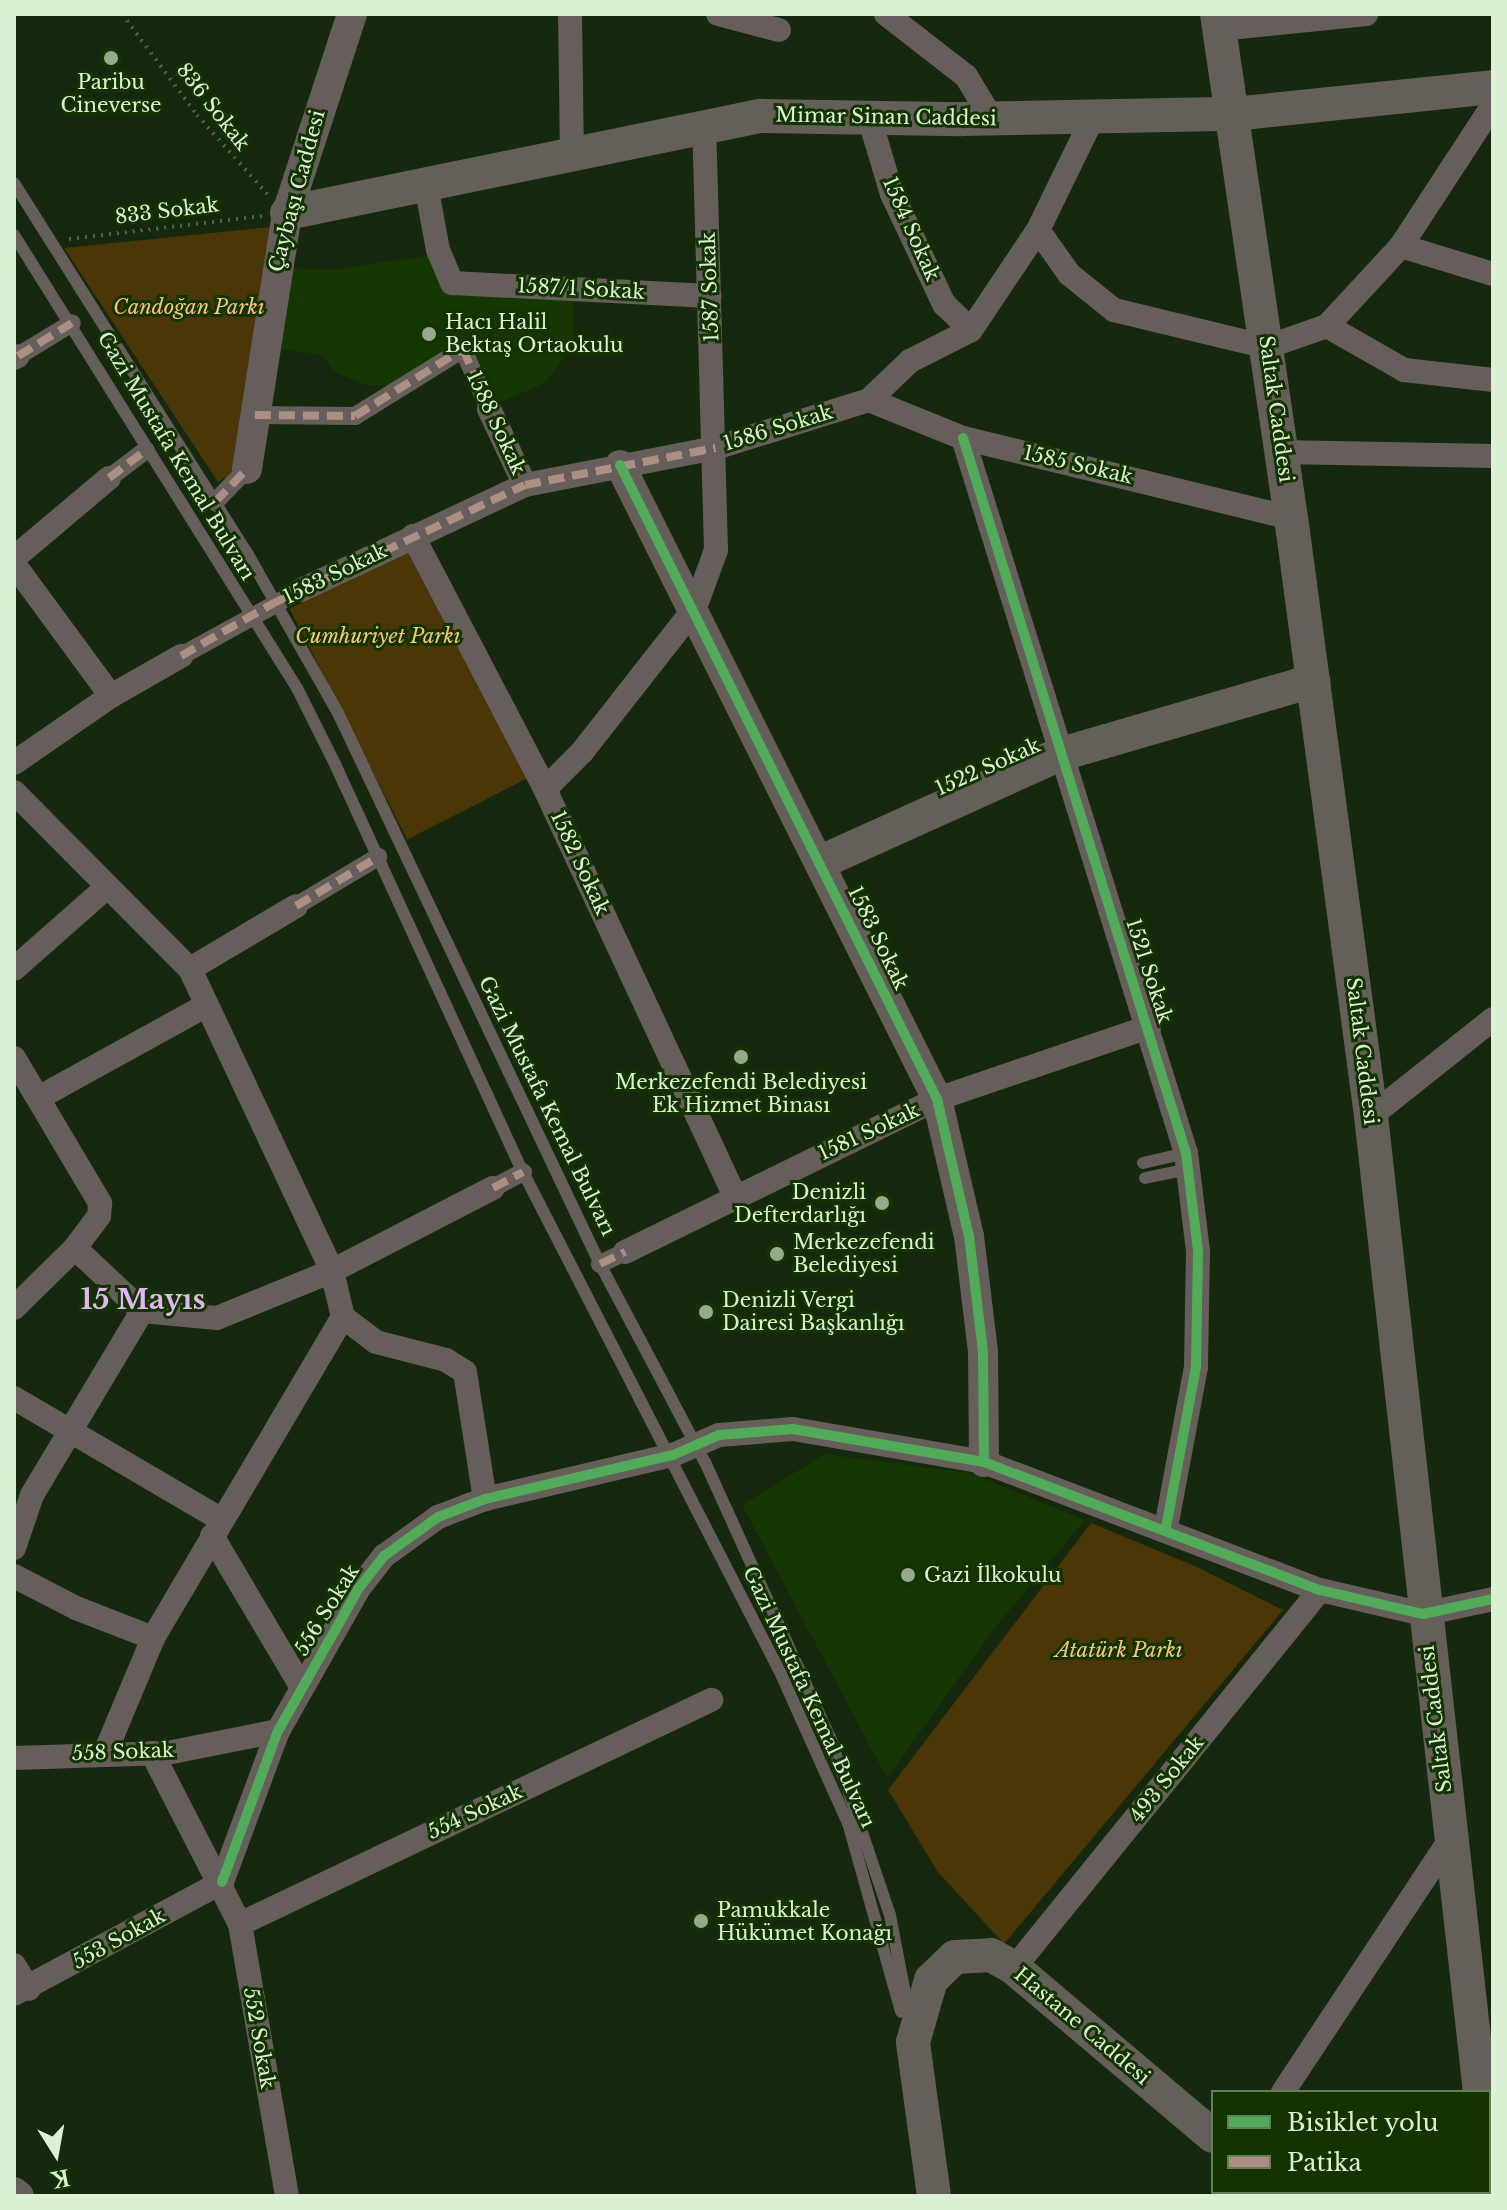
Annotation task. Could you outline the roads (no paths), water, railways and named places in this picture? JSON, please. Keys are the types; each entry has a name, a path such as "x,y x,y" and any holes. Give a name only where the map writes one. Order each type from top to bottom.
{"main road":[{"name":"Saltak Caddesi","path":"1218,22 1282,452 1371,1116 1423,1614 1480,2090"},
{"name":"Mimar Sinan Caddesi","path":"287,213 761,116 992,119 1233,114 1493,87"},
{"name":"1522 Sokak","path":"821,862 1058,755 1313,681"},
{"name":"Hastane Caddesi","path":"913,2042 939,1967 955,1957 991,1955 1014,1968 1211,2134"},
{"path":"913,2042 934,2196"}],"street":[{"name":"Çaybaşı Caddesi","path":"247,469 287,213 352,14"},
{"path":"570,14 572,155"},
{"path":"718,14 779,30"},
{"path":"886,14 966,76 992,119"},
{"path":"1218,22 1366,14"},
{"path":"1038,230 1069,274 1114,310 1267,347 1327,326 1401,246 1493,105"},
{"name":"1584 Sokak","path":"869,117 892,194 944,304 971,330"},
{"name":"1586 Sokak","path":"545,789 582,752 695,608 716,550 715,448 869,400 910,361 971,330 1038,230 1093,117"},
{"name":"1587 Sokak","path":"704,127 715,448"},
{"name":"1587/1 Sokak","path":"426,185 438,250 452,283 710,296"},
{"path":"1401,246 1493,274"},
{"path":"16,357 72,323"},
{"path":"1327,326 1404,370 1493,380"},
{"name":"1588 Sokak","path":"255,415 355,416 463,349 525,485"},
{"name":"1585 Sokak","path":"869,400 963,438 1291,518"},
{"name":"1521 Sokak","path":"963,438 1058,755 1149,1027 1187,1161 1198,1251 1196,1367 1166,1528"},
{"name":"1583 Sokak","path":"181,656 274,603 525,485 715,448"},
{"path":"14,558 146,450"},
{"path":"1282,452 1493,456"},
{"name":"1583 Sokak","path":"620,465 695,608 937,1099 969,1236 983,1351 984,1462"},
{"path":"215,502 247,469"},
{"name":"1582 Sokak","path":"413,536 545,789 735,1196"},
{"path":"14,564 111,696"},
{"path":"14,763 111,696 181,656"},
{"path":"14,792 190,969 332,1271 343,1317 376,1342 446,1360 465,1372 485,1499"},
{"path":"190,969 378,857"},
{"path":"14,969 107,887"},
{"path":"40,1097 205,1006"},
{"path":"1371,1116 1493,1019"},
{"name":"1581 Sokak","path":"600,1264 937,1099 1149,1027"},
{"path":"14,1058 40,1097 100,1203 99,1216 75,1248 14,1308"},
{"path":"75,1248 142,1311 217,1318 332,1271 523,1172"},
{"path":"14,1548 32,1495 142,1311"},
{"path":"105,1753 153,1638 343,1317"},
{"path":"14,1398 71,1430 217,1528 301,1686"},
{"name":"556 Sokak","path":"222,1882 278,1731 301,1686 384,1556 438,1517 485,1499 673,1455 719,1435 793,1429 984,1462 1166,1528 1320,1590 1423,1614"},
{"path":"14,1576 76,1608 153,1638"},
{"name":"493 Sokak","path":"1014,1968 1320,1590"},
{"path":"1423,1614 1493,1599"},
{"name":"554 Sokak","path":"240,1924 711,1700"},
{"name":"558 Sokak","path":"14,1758 152,1753 278,1731"},
{"name":"552 Sokak","path":"152,1753 222,1882 240,1924 287,2196"},
{"path":"1284,2090 1450,1840"},
{"name":"553 Sokak","path":"21,1991 222,1882"},
{"path":"14,1965 21,1991"},
{"path":"14,2192 19,2196"}],"lane":[{"name":"Gazi Mustafa Kemal Bulvarı","path":"14,183 215,502 338,713 600,1264 696,1443 830,1737 890,1915 913,2042"},
{"name":"Gazi Mustafa Kemal Bulvarı","path":"14,235 72,323 146,450 297,688 523,1172 673,1455 848,1823 913,2042"},
{"path":"1143,1163 1187,1161"},
{"path":"1145,1178 1187,1161"}],"place":[{"name":"Paribu Cineverse","path":"111,58"},
{"name":"Hacı Halil Bektaş Ortaokulu","path":"429,334"},
{"name":"Merkezefendi Belediyesi Ek Hizmet Binası","path":"741,1057"},
{"name":"Denizli Defterdarlığı","path":"882,1203"},
{"name":"Merkezefendi Belediyesi","path":"777,1254"},
{"name":"Denizli Vergi Dairesi Başkanlığı","path":"706,1312"},
{"name":"Gazi İlkokulu","path":"908,1575"},
{"name":"Pamukkale Hükümet Konağı","path":"701,1921"}],"district":[{"name":"15 Mayıs","path":"143,1300"}],"park label":[{"name":"Candoğan Parkı","path":"189,307"},
{"name":"Cumhuriyet Parkı","path":"378,636"},
{"name":"Atatürk Parkı","path":"1119,1650"}]}
